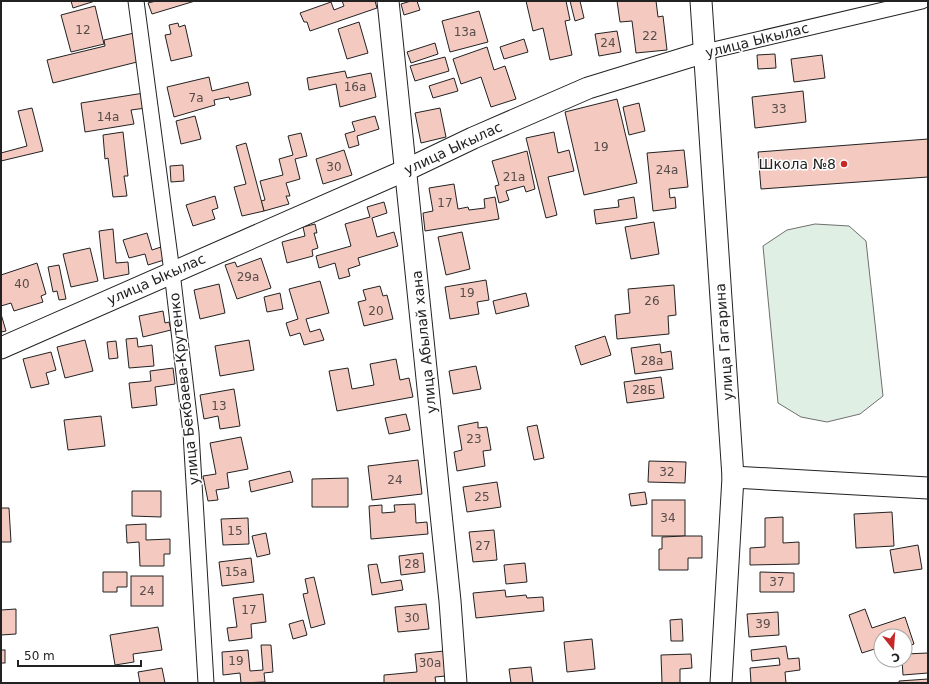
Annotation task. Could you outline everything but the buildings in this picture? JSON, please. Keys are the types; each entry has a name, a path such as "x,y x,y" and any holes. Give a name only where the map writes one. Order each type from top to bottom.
{"street":[{"name":"улица Бекбаева-Крутенко","path":"136,1 172,272 191,433 206,683"},
{"name":"улица Абылай хана","path":"388,1 450,601 456,683"},
{"name":"улица Гагарина","path":"701,1 733,477 721,683"},
{"name":"улица Ыкылас","path":"1,348 406,170 473,138 588,88 705,52 922,1"},
{"path":"733,477 928,488"}],"green space":[{"path":"815,224 849,226 866,241 883,396 860,414 827,422 801,417 778,403 763,246 787,230"}],"place":[{"name":"Школа №8","path":"844,164"}]}
